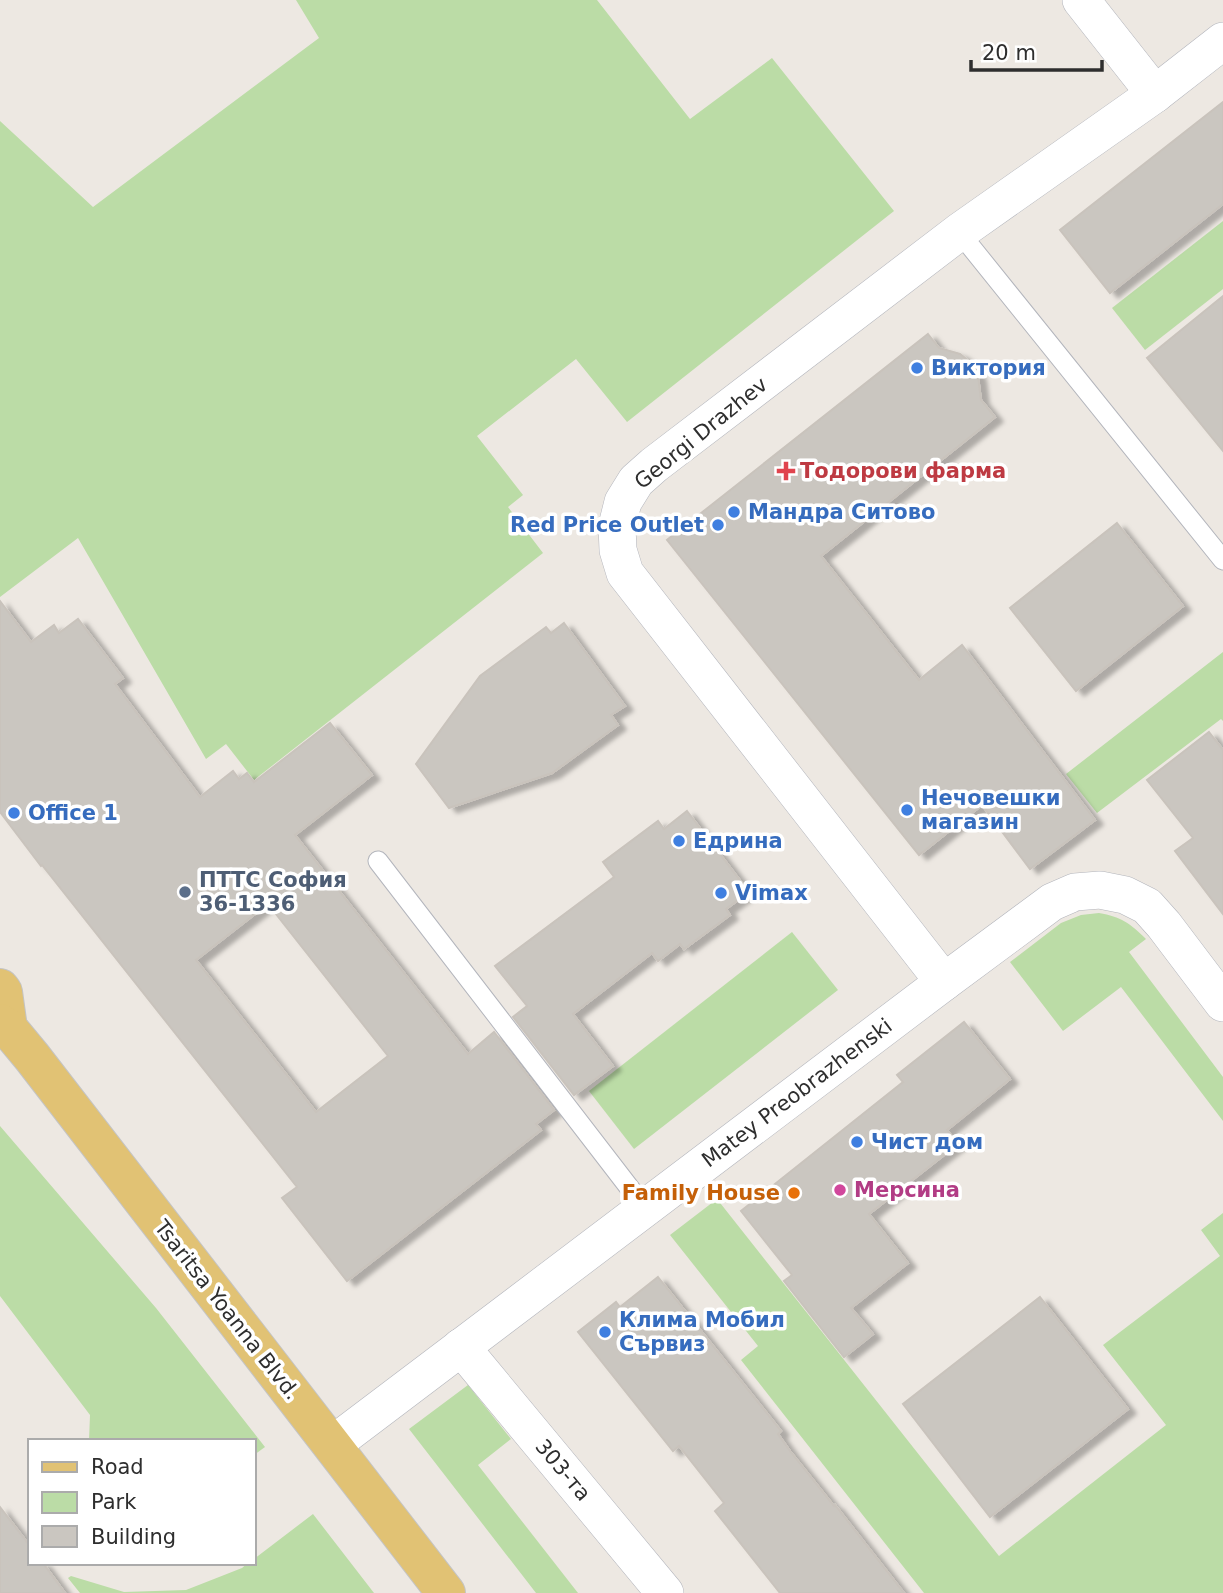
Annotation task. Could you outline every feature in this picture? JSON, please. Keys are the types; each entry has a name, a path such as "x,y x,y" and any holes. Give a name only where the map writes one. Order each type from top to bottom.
{"main road":[{"name":"Tsaritsa Yoanna Blvd.","path":"0,988 3,992 4,1025 446,1593"}],"street":[{"path":"1081,0 1155,94"},
{"name":"Georgi Drazhev","path":"944,982 625,573 618,550 617,526 623,502 636,481 654,465 959,232 1155,94 1223,41"},
{"name":"Matey Preobrazhenski","path":"332,1445 1052,902 1075,892 1100,890 1125,895 1147,906 1223,1003"},
{"name":"303-та","path":"461,1347 665,1593"}],"lane":[{"path":"959,232 1223,560"},
{"path":"378,861 645,1208"}],"green space":[{"path":"296,0 597,0 690,119 772,58 894,211 627,422 576,359 477,436 523,495 508,507 543,553 254,780 226,744 206,759 78,538 0,597 0,121 93,207 319,38"},
{"path":"1223,221 1223,289 1145,350 1112,308"},
{"path":"1223,652 1223,721 1221,719 1097,813 1066,774"},
{"path":"1099,913 1125,922 1146,939 1129,952 1223,1077 1223,1121 1121,987 1063,1031 1010,962 1061,923 1081,915"},
{"path":"792,932 838,990 634,1149 589,1091"},
{"path":"0,1126 156,1308 265,1447 256,1454 256,1439 89,1439 90,1415 0,1296"},
{"path":"717,1199 999,1556 1166,1425 1103,1345 1220,1256 1201,1230 1223,1213 1223,1593 924,1593 741,1360 758,1346 670,1235"},
{"path":"468,1385 511,1439 478,1465 578,1593 536,1593 409,1429"},
{"path":"313,1514 374,1593 80,1593 68,1578 71,1576 124,1592 186,1590 246,1565 256,1565 256,1557"}],"building":[{"path":"1223,102 1223,204 1110,293 1060,230"},
{"path":"1223,296 1223,451 1147,358"},
{"path":"928,334 939,348 960,354 971,363 978,376 981,400 995,417 821,556 919,680 962,645 1095,820 1030,869 982,805 919,855 667,540"},
{"path":"1117,523 1183,606 1076,691 1010,608"},
{"path":"0,601 31,642 54,625 59,633 78,619 123,678 115,684 200,797 233,771 239,779 247,773 254,782 330,723 372,775 295,835 468,1054 494,1032 554,1110 536,1124 541,1130 347,1281 282,1198 297,1187 0,812","holes":["268,904 388,1056 316,1112 196,960"]},
{"path":"564,623 625,706 611,715 618,725 552,773 449,808 416,764 480,676 546,627 551,633"},
{"path":"1209,732 1223,750 1223,914 1175,851 1193,838 1147,780"},
{"path":"687,811 749,892 726,909 730,915 684,949 680,944 658,961 652,953 573,1014 613,1066 574,1095 513,1017 527,1006 495,966 614,877 603,862 658,821 664,829"},
{"path":"964,1022 1010,1079 947,1130 958,1144 869,1214 908,1263 851,1308 873,1334 844,1357 784,1281 792,1275 741,1211 903,1082 897,1075"},
{"path":"658,1277 781,1431 778,1434 790,1451 904,1593 780,1593 715,1511 724,1503 679,1446 673,1451 578,1332 616,1302 620,1307"},
{"path":"1040,1297 1128,1409 990,1517 903,1404"},
{"path":"0,1507 28,1543 28,1565 44,1565 65,1593 0,1593"}],"place":[{"name":"Виктория","path":"917,368"},
{"name":"Тодорови фарма","path":"786,471"},
{"name":"Мандра Ситово","path":"734,512"},
{"name":"Red Price Outlet","path":"718,525"},
{"name":"Нечовешки магазин","path":"907,810"},
{"name":"Office 1","path":"14,813"},
{"name":"Едрина","path":"679,841"},
{"name":"ПТТС София 36-1336","path":"185,892"},
{"name":"Vimax","path":"721,893"},
{"name":"Чист дом","path":"857,1142"},
{"name":"Мерсина","path":"840,1190"},
{"name":"Family House","path":"794,1193"},
{"name":"Клима Мобил Сървиз","path":"605,1332"}]}
